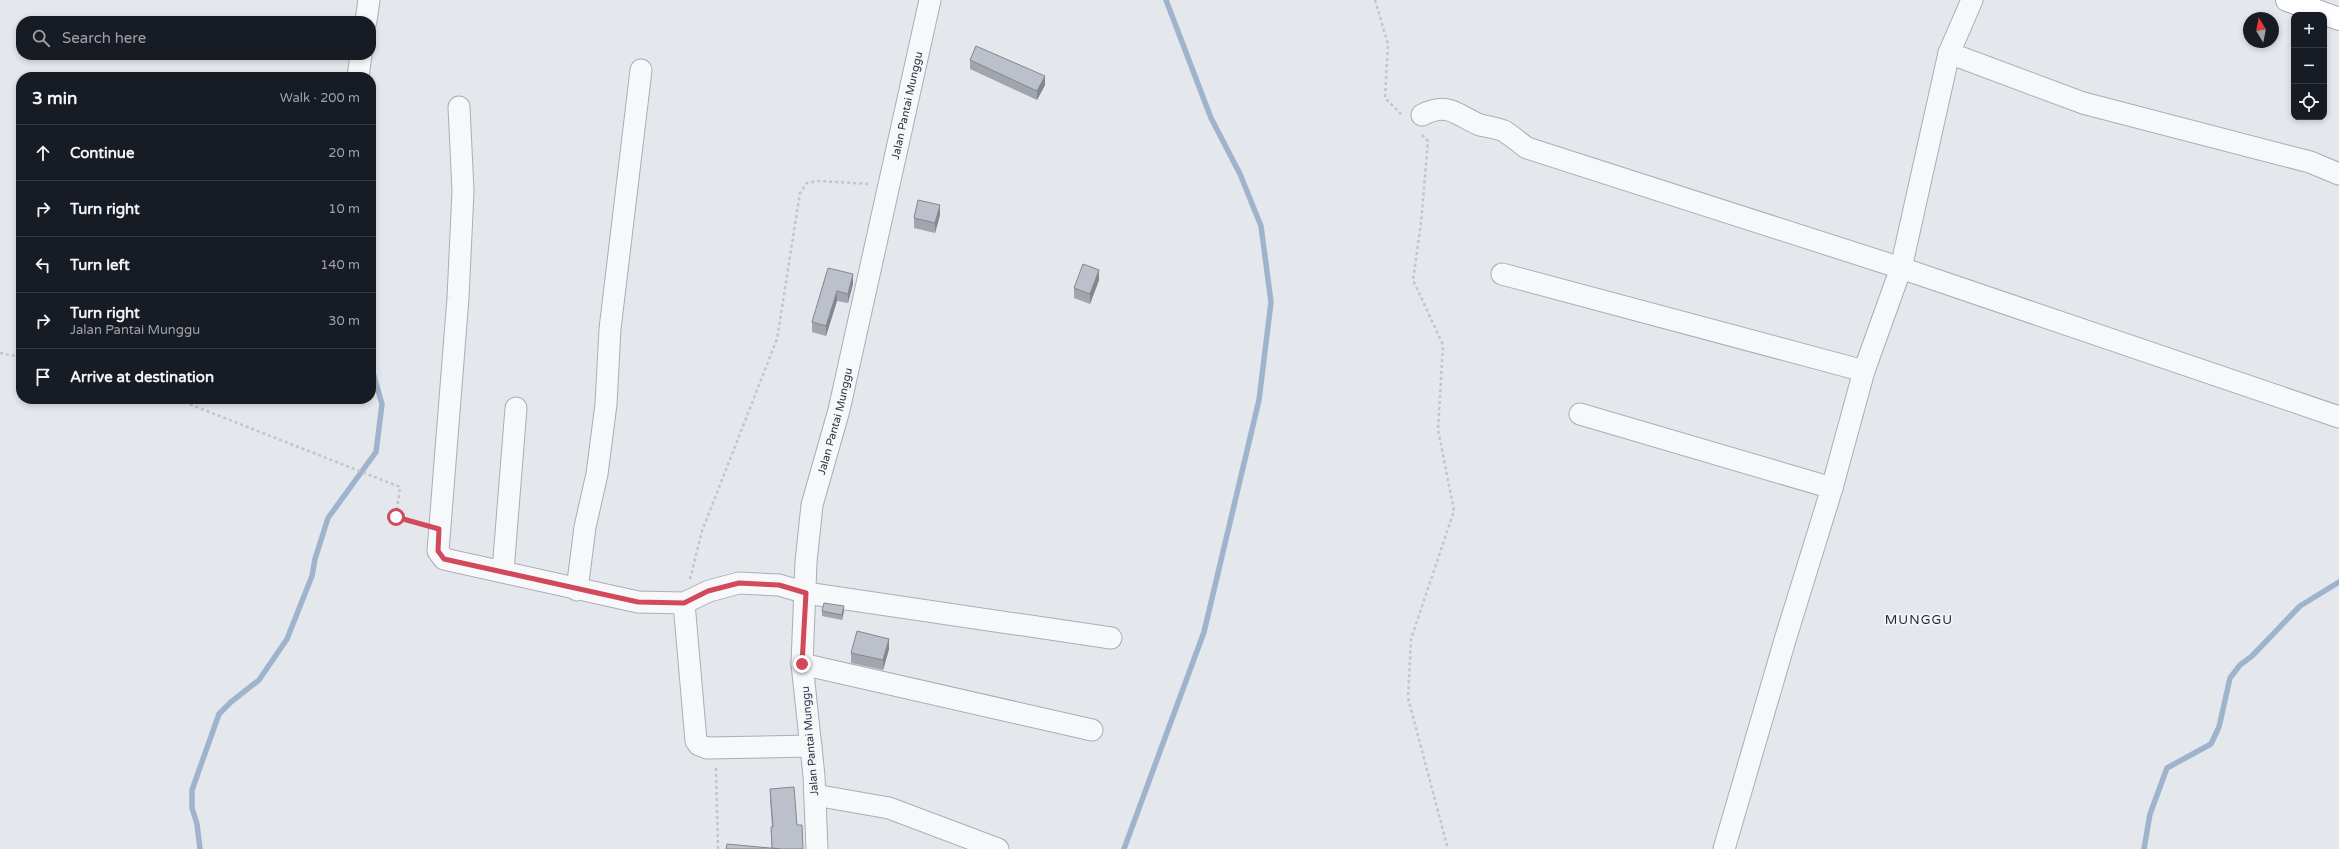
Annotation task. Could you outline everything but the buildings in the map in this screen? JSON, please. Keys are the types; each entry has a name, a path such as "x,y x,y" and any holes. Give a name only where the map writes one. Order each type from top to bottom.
{"main road":[{"path":"2287,0 2339,19"}],"street":[{"path":"367,16 369,0"},
{"name":"Jalan Pantai Munggu","path":"817,849 815,795 802,664 806,593 806,562 812,505 838,410 890,186 930,0"},
{"path":"1724,849 1785,640 1832,488 1864,371 1901,268 1949,53 1972,0"},
{"path":"1949,53 2083,103 2310,162 2339,174"},
{"path":"359,72 360,60"},
{"path":"577,590 585,527 597,474 606,404 610,329 641,70"},
{"path":"459,107 463,191 458,298 439,529 438,551 444,559 503,571 577,590 638,602 684,603 708,591 739,583 779,585 806,593 1111,638"},
{"path":"1415,121 1431,110 1444,108 1455,110 1479,124 1504,131 1527,148 1901,268 2339,417"},
{"path":"1502,274 1864,371"},
{"path":"503,571 516,408"},
{"path":"1580,414 1832,488"},
{"path":"684,603 696,741 699,745 715,747 811,746"},
{"path":"802,664 1092,730"},
{"path":"815,795 889,808 998,849"}],"path":[{"path":"1375,0 1388,44 1385,98 1415,121 1428,141 1421,223 1413,280 1443,345 1438,429 1454,511 1411,639 1408,698 1448,849"},
{"path":"684,603 702,531 777,339 800,193 807,183 818,181 890,186"},
{"path":"0,353 16,355"},
{"path":"189,404 400,487 396,517 439,529"},
{"path":"715,747 718,849"}],"waterway":[{"path":"1124,849 1204,632 1259,400 1271,302 1261,226 1240,174 1211,118 1166,0"},
{"path":"200,849 197,824 192,808 192,790 219,714 231,702 259,680 287,639 312,576 315,559 328,518 376,452 382,404 376,383"},
{"path":"2144,849 2150,814 2167,768 2211,744 2219,727 2230,678 2240,665 2252,656 2300,606 2339,582"}],"district":[{"name":"MUNGGU","path":"1919,620"}],"route":[{"path":"396,517 439,529 438,551 444,559 503,571 577,590 638,602 665,604 684,603 708,591 739,583 779,585 806,593 802,664"}]}
